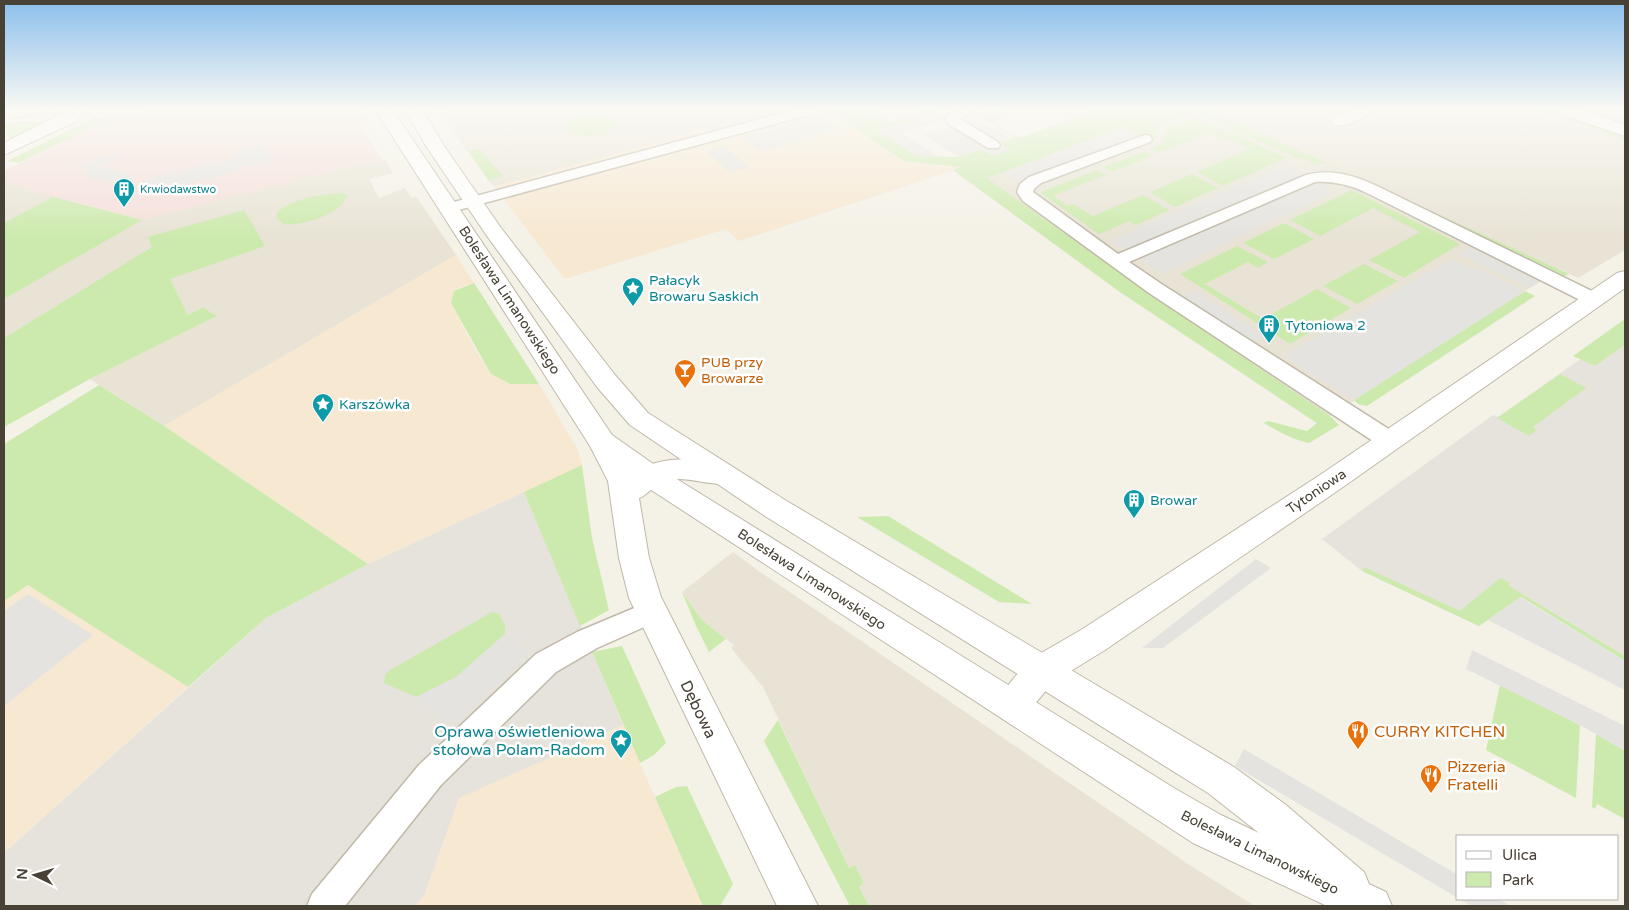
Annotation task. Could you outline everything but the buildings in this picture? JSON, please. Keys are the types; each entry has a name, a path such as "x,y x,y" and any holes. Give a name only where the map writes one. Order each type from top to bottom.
{"street":[{"name":"Bolesława Limanowskiego","path":"411,151 602,442 649,475 1207,829 1373,906"},
{"name":"Bolesława Limanowskiego","path":"439,151 473,202 621,400 639,419 775,508 1221,780 1272,819 1373,906"},
{"name":"Tytoniowa","path":"1012,706 1042,671 1093,640 1390,441 1625,278"},
{"name":"Dębowa","path":"602,442 622,480 634,558 651,612 798,906"},
{"path":"625,504 636,485 649,475 670,469 682,469 724,475"}],"lane":[{"path":"449,208 658,151"},
{"path":"1112,151 1035,180 1026,187 1025,192 1029,198 1116,262 1390,441"},
{"path":"1116,262 1312,178 1335,176 1351,180 1373,190 1593,299"},
{"path":"324,906 430,775 546,663 587,640 651,612"}],"shaded area":[{"path":"43,151 377,151 382,160 142,220 4,183 4,171"},
{"path":"268,151 272,161 240,168 240,171 179,186 178,181 144,189 142,180 235,158 233,152"},
{"path":"467,151 624,151 494,187"},
{"path":"624,151 890,151 904,161 963,167 739,241 726,229 565,279 494,187"},
{"path":"730,151 749,167 729,172 707,152"},
{"path":"909,151 931,151 940,157 916,156"},
{"path":"950,151 974,151 959,157"},
{"path":"985,151 1007,151 993,156"},
{"path":"1008,151 1625,151 1625,250 1578,278 1559,269 1318,424 1120,292 953,170"},
{"path":"1058,151 1095,151 1018,181 1004,172"},
{"path":"107,155 120,158 99,166 130,173 133,181 121,185 81,175 90,170 75,166"},
{"path":"385,159 393,173 369,179 379,198 405,188 412,198 416,196 456,255 164,426 90,379 217,316 203,307 188,315 153,247 4,338 4,183 142,220"},
{"path":"1282,166 1335,191 1163,274 1110,241"},
{"path":"1470,247 1541,281 1530,288 1458,254"},
{"path":"456,255 474,283 458,288 451,303 475,349 491,374 510,384 539,384 579,452 582,465 368,564 164,426"},
{"path":"1452,259 1472,269 1475,267 1525,291 1354,400 1283,356"},
{"path":"1195,291 1265,336 1253,342 1184,296"},
{"path":"1625,345 1625,656 1524,595 1479,626 1362,571 1322,539 1493,415 1498,417 1581,359 1595,366"},
{"path":"524,492 623,725 459,798 425,893 415,906 4,906 4,853 266,618 368,564"},
{"path":"733,552 1194,868 1255,906 869,906 859,887 864,883 855,865 849,868 763,687 731,648 734,645 702,620 682,592"},
{"path":"1256,559 1271,568 1163,648 1142,648"},
{"path":"28,585 188,687 4,853 4,601"},
{"path":"28,594 93,635 4,706 4,611"},
{"path":"1520,597 1625,661 1625,690 1488,620"},
{"path":"505,634 528,654 463,715 447,723 416,697 456,677"},
{"path":"1472,650 1625,726 1625,751 1580,725 1466,669"},
{"path":"623,725 703,906 415,906 425,893 459,798"},
{"path":"1244,749 1456,874 1456,897 1235,766"},
{"path":"1461,900 1501,900 1511,906 1472,906"}],"green space":[{"path":"26,151 42,151 19,163 7,161"},
{"path":"468,151 481,151 503,176 488,180"},
{"path":"890,151 909,151 916,156 959,157 975,151 1058,151 987,178 1132,282 1330,416 1339,425 1309,443 1292,438 1264,423 1268,421 1307,431 1317,423 1120,292 953,170 961,167 904,161"},
{"path":"1144,151 1153,156 1112,172 1104,167"},
{"path":"1244,151 1272,151 1287,158 1223,186 1197,172"},
{"path":"1282,151 1301,151 1324,162 1318,165 1302,158 1299,159"},
{"path":"1097,170 1106,175 1053,196 1068,206 1073,204 1093,216 1143,195 1169,210 1136,225 1130,221 1099,234 1041,193"},
{"path":"1347,172 1569,274 1563,277"},
{"path":"1192,174 1218,188 1175,207 1150,192"},
{"path":"1352,190 1460,244 1404,278 1369,260 1420,232 1373,208 1320,236 1290,220"},
{"path":"342,193 347,195 344,202 338,208 320,218 300,223 283,224 276,217 278,211 301,200 325,194"},
{"path":"53,197 142,220 4,299 4,223"},
{"path":"244,210 265,246 170,279 188,315 203,307 217,316 90,379 4,427 4,338 152,247 148,237"},
{"path":"1284,223 1314,239 1274,259 1243,243"},
{"path":"1237,246 1268,262 1258,268 1248,262 1205,284 1263,319 1317,289 1351,308 1290,344 1180,274"},
{"path":"1364,264 1398,281 1357,304 1323,286"},
{"path":"474,283 539,384 510,384 491,374 451,303 454,291"},
{"path":"1525,291 1535,296 1367,406 1358,404 1354,400"},
{"path":"1625,319 1625,345 1595,366 1573,356"},
{"path":"1560,374 1586,388 1533,427 1537,430 1529,436 1497,418"},
{"path":"99,385 164,426 368,564 266,618 188,687 28,585 4,601 4,444"},
{"path":"582,465 592,538 609,610 580,626 524,492"},
{"path":"888,516 1032,604 999,602 857,517"},
{"path":"1364,567 1460,611 1500,578 1510,583 1509,586 1625,656 1625,661 1521,597 1479,626 1362,571"},
{"path":"682,592 702,620 726,639 709,652 696,626"},
{"path":"492,612 499,614 505,625 505,634 456,677 416,697 384,683 385,675 390,670"},
{"path":"622,646 666,743 654,755 640,763 592,652"},
{"path":"1500,685 1580,725 1576,798 1486,750"},
{"path":"778,720 849,868 855,865 864,883 859,887 869,906 850,906 764,741"},
{"path":"1596,734 1625,751 1625,819 1597,804 1595,809 1592,807"},
{"path":"687,786 733,884 720,906 703,906 655,797 676,787"}],"place":[{"name":"Krwiodawstwo","path":"124,208"},
{"name":"Pałacyk Browaru Saskich","path":"633,307"},
{"name":"Tytoniowa 2","path":"1269,344"},
{"name":"PUB przy Browarze","path":"685,389"},
{"name":"Karszówka","path":"323,423"},
{"name":"Browar","path":"1134,519"},
{"name":"CURRY KITCHEN","path":"1358,750"},
{"name":"Oprawa oświetleniowa stołowa Polam-Radom","path":"621,759"},
{"name":"Pizzeria Fratelli","path":"1431,794"}]}
